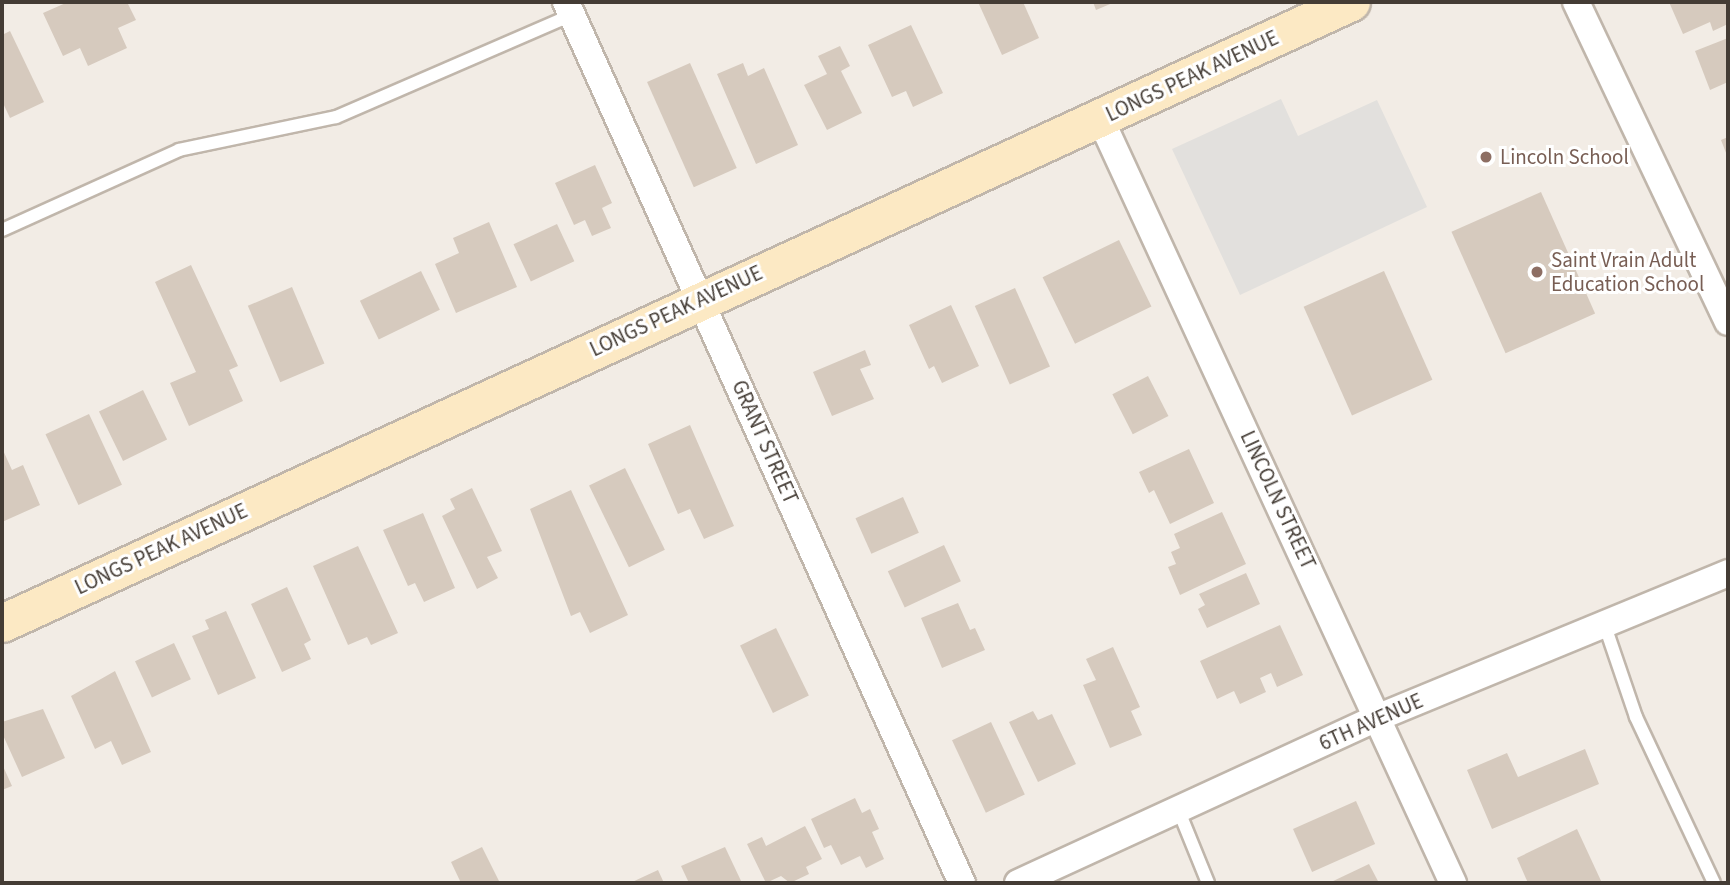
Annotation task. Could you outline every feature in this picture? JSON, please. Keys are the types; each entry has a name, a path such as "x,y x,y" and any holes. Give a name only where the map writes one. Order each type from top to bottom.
{"street":[{"name":"LONGS PEAK AVENUE","path":"2,623 1352,2"},
{"path":"1576,2 1728,323"},
{"name":"GRANT STREET","path":"569,8 962,883"},
{"name":"LINCOLN STREET","path":"1100,118 1379,717 1453,883"},
{"name":"6TH AVENUE","path":"1018,883 1379,717 1728,573"}],"lane":[{"path":"2,230 180,150 336,117 569,8"},
{"path":"1604,622 1636,717 1714,883"},
{"path":"1178,809 1208,883"}],"shaded area":[{"path":"1281,99 1298,136 1377,100 1427,207 1240,295 1172,149"}],"building":[{"path":"68,2 127,2 136,20 118,28 127,48 88,66 80,48 63,56 43,13"},
{"path":"978,2 1023,2 1039,38 1002,55"},
{"path":"1093,2 1115,2 1096,10"},
{"path":"1669,2 1728,2 1728,24 1713,31 1710,22 1683,34"},
{"path":"911,25 943,93 913,107 906,91 892,97 868,45"},
{"path":"10,31 44,102 10,118 2,101 2,35"},
{"path":"1728,38 1728,82 1710,90 1695,51"},
{"path":"840,46 850,66 841,71 862,113 827,130 804,85 827,74 818,56"},
{"path":"690,63 737,168 694,187 647,82"},
{"path":"743,63 748,76 764,68 798,145 756,164 717,74"},
{"path":"1728,137 1728,158 1721,140"},
{"path":"595,165 612,203 602,208 611,228 592,236 585,220 574,225 555,183"},
{"path":"1541,192 1595,314 1506,353 1451,232"},
{"path":"489,222 517,287 456,313 435,264 459,253 453,238"},
{"path":"557,224 574,261 531,281 513,244"},
{"path":"1119,240 1151,307 1075,344 1043,277"},
{"path":"191,265 238,366 229,370 243,401 189,426 170,383 196,372 155,282"},
{"path":"421,271 440,310 379,339 360,301"},
{"path":"1384,271 1432,380 1352,416 1304,307"},
{"path":"292,287 324,363 280,382 248,306"},
{"path":"1015,288 1050,367 1010,384 975,306"},
{"path":"951,305 979,366 942,383 934,366 929,369 909,325"},
{"path":"865,350 871,365 860,369 874,399 832,416 813,372"},
{"path":"1148,376 1168,416 1133,434 1112,394"},
{"path":"143,390 167,439 123,461 99,411"},
{"path":"89,414 122,485 78,505 45,434"},
{"path":"690,425 734,526 704,539 690,509 678,514 648,444"},
{"path":"2,448 12,470 23,465 40,505 2,522"},
{"path":"1189,449 1214,503 1170,524 1154,490 1149,493 1139,472"},
{"path":"625,468 665,550 629,567 589,486"},
{"path":"472,488 502,551 487,557 498,578 477,589 442,516 455,509 450,499"},
{"path":"571,490 628,615 590,633 580,612 571,616 530,509"},
{"path":"903,497 919,533 871,554 855,518"},
{"path":"1222,512 1246,564 1180,595 1168,567 1176,564 1171,552 1180,548 1174,534"},
{"path":"423,513 455,588 424,602 415,583 408,586 383,530"},
{"path":"944,545 961,581 905,607 888,571"},
{"path":"358,546 398,633 371,645 367,637 348,645 313,566"},
{"path":"1246,573 1260,604 1207,628 1198,609 1205,605 1199,594"},
{"path":"287,587 311,640 304,644 311,659 282,672 251,604"},
{"path":"958,603 970,630 975,628 985,650 942,668 921,618"},
{"path":"226,611 256,678 218,695 192,636 209,629 205,620"},
{"path":"1280,625 1303,675 1277,687 1271,673 1260,678 1266,692 1240,704 1234,691 1217,699 1200,661"},
{"path":"776,628 809,695 773,713 740,646"},
{"path":"174,643 191,679 152,697 135,661"},
{"path":"1113,647 1140,707 1131,711 1142,735 1110,748 1083,685 1096,680 1086,659"},
{"path":"115,671 151,752 122,765 111,741 95,749 71,696"},
{"path":"43,709 65,758 22,777 2,733 2,722"},
{"path":"1033,711 1038,720 1052,714 1076,764 1038,782 1009,722"},
{"path":"991,722 1025,795 986,813 952,740"},
{"path":"1585,749 1599,784 1492,829 1467,770 1507,753 1518,777"},
{"path":"2,764 12,786 2,790"},
{"path":"855,798 862,813 870,809 879,829 872,832 884,859 866,868 860,856 841,865 831,845 824,848 811,819"},
{"path":"1356,801 1375,844 1312,872 1293,829"},
{"path":"805,826 822,859 806,867 809,874 790,883 781,876 766,883 747,844 762,837 766,846"},
{"path":"1577,829 1602,883 1528,883 1517,858"},
{"path":"482,847 500,883 461,883 451,862"},
{"path":"725,847 742,883 689,883 681,866"},
{"path":"1369,864 1379,883 1329,883"},
{"path":"658,870 664,883 630,883"}],"place":[{"name":"Lincoln School","path":"1486,157"},
{"name":"Saint Vrain Adult Education School","path":"1537,272"}]}
